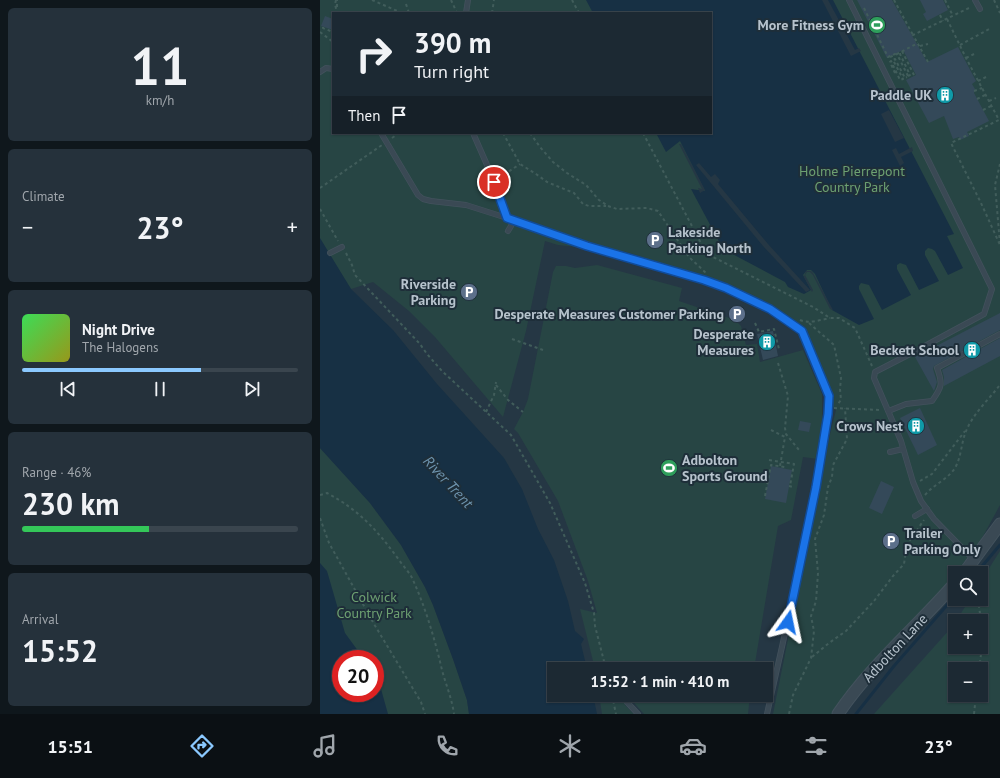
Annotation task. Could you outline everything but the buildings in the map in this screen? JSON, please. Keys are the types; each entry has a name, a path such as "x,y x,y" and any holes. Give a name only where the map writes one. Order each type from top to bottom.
{"street":[{"path":"968,566 1000,524"},
{"name":"Adbolton Lane","path":"838,714 848,699 872,671 948,590"}],"lane":[{"path":"466,12 468,0"},
{"path":"849,0 992,289 984,314 875,372 874,378 893,420 920,500 934,519 973,559"},
{"path":"976,2 980,9"},
{"path":"320,72 326,68 332,69"},
{"path":"382,134 418,195 423,199 463,204 587,246 714,283 770,309 802,331 829,396 816,487 806,540 767,714"},
{"path":"473,134 494,182 507,218"},
{"path":"508,231 514,221"},
{"path":"330,253 342,246"},
{"path":"888,410 906,404 932,401 941,388 941,380 937,368 1000,334"},
{"path":"890,452 903,449"},
{"path":"915,516 928,511"},
{"path":"627,702 638,714"}],"path":[{"path":"337,0 335,4 338,12"},
{"path":"372,0 400,12"},
{"path":"451,0 457,12"},
{"path":"492,12 494,0"},
{"path":"572,0 578,12"},
{"path":"894,0 928,62"},
{"path":"994,0 1000,12"},
{"path":"946,1 953,16"},
{"path":"913,35 953,16 976,2"},
{"path":"406,4 408,12"},
{"path":"864,8 888,57 895,54 895,56 898,56 908,76 910,75 900,54 903,52"},
{"path":"940,15 942,21"},
{"path":"947,19 985,95 999,118 1000,123"},
{"path":"332,32 323,28 320,32 332,41"},
{"path":"960,45 991,28"},
{"path":"898,56 918,43"},
{"path":"920,46 928,44"},
{"path":"890,57 903,52"},
{"path":"903,52 914,75"},
{"path":"966,58 974,54"},
{"path":"893,70 891,61 900,80 903,79 893,60 895,59 905,78 907,77 898,56"},
{"path":"978,81 986,77"},
{"path":"974,91 982,88"},
{"path":"977,99 985,95"},
{"path":"989,102 996,98"},
{"path":"983,110 991,106"},
{"path":"999,118 951,143 1000,245"},
{"path":"504,134 520,164 547,182 574,193 583,204 589,206 608,206"},
{"path":"531,134 553,162 566,173 586,185 599,200 608,206 617,209 647,208 658,211 689,257 706,273"},
{"path":"644,134 709,254 813,307 830,318"},
{"path":"320,188 386,142"},
{"path":"494,182 520,164"},
{"path":"1000,164 995,185 1000,245"},
{"path":"320,209 342,246 355,274 420,344 442,371 511,435 550,503 585,583 594,613 595,626 604,662"},
{"path":"833,408 842,400 840,389 840,367 834,345 809,322 839,318 855,328 875,372"},
{"path":"755,323 760,333 774,329 779,349 777,349"},
{"path":"512,339 543,350"},
{"path":"778,363 788,396 785,428 786,436 780,466"},
{"path":"486,412 494,395 496,382"},
{"path":"914,484 932,474 1000,384"},
{"path":"496,386 508,400 523,412"},
{"path":"828,405 833,408 888,410"},
{"path":"789,714 792,695 811,658 814,631 812,616 816,601 818,573 815,539 824,515 833,465 846,439 845,408"},
{"path":"771,430 786,436 799,450"},
{"path":"920,500 930,488 949,476 956,466 963,446 966,430"},
{"path":"769,460 794,464 791,486"},
{"path":"765,496 771,465 785,467"},
{"path":"320,494 327,493 341,500 358,513 387,543 412,579 433,633 454,714"},
{"path":"811,658 846,632 904,564 907,544 928,511"},
{"path":"320,518 328,543 421,702 425,714"},
{"path":"613,702 616,714"},
{"path":"974,714 975,702"}],"green space":[{"name":"Holme Pierrepont Country Park","path":"320,0 1000,0 1000,505 982,538 961,566 948,566 948,585 942,593 833,714 773,714 825,455 836,410 830,404 829,389 801,325 776,308 716,280 626,252 558,245 545,241 526,331 503,417 435,337 409,311 373,282 351,289 320,241"},
{"name":"Adbolton Sports Ground","path":"597,265 682,288 679,301 735,320 741,326 746,345 757,344 760,362 803,350 822,394 822,431 818,459 803,457 791,520 778,526 755,662 593,662 580,609 597,613 588,581 558,501 518,433 514,429 528,399 553,272 556,266 575,268"},
{"name":"Colwick Country Park","path":"320,448 370,503 401,545 425,587 453,659 467,700 469,714 320,714"},
{"path":"1000,551 1000,714 874,714 948,631 948,654 988,654 988,614 960,614 966,606 988,606 988,570"},
{"path":"600,702 624,702 625,705 634,714 602,714"},
{"path":"633,702 749,702 748,714 644,714"}],"water":[{"path":"586,0 833,0 954,234 947,236 963,268 948,275 935,251 928,248 925,251 925,255 939,281 919,290 906,265 900,263 897,265 897,269 911,295 882,310 869,285 861,283 859,289 874,319 859,325 832,310 815,274 811,270 807,270 803,275 811,290 804,294 788,287 785,282 723,249 691,189 705,191 680,141 666,152 657,134 712,134 712,12 592,12"},
{"name":"River Trent","path":"320,238 351,289 393,330 437,384 504,458 522,489 538,529 554,560 568,601 575,631 584,639 581,644 585,662 547,662 547,702 594,702 597,714 469,714 467,700 453,659 425,587 401,545 370,503 320,448"},
{"path":"320,563 327,571 345,633 357,650 332,650 332,702 384,702 384,700 388,714 320,714"}],"pier":[{"path":"822,0 828,0 855,50 859,48 861,51 851,56"},
{"path":"889,110 904,138 895,142 881,114"},
{"path":"679,144 681,144 705,190 700,193 698,188 702,189"},
{"path":"912,147 913,151 901,157 904,163 900,166 892,150 896,148 899,154"},
{"path":"699,163 711,177 715,174 720,180 718,184 768,244 810,290 806,292 763,246 696,165"},
{"path":"806,271 811,271 813,273 833,310 830,309 813,275 810,272 807,272 805,275 813,290 812,292 804,277"}],"waterway":[{"path":"982,566 1000,545"},
{"path":"856,714 894,666 948,604"}],"place":[{"name":"More Fitness Gym","path":"877,25"},
{"name":"Paddle UK","path":"945,95"},
{"name":"Lakeside Parking North","path":"655,240"},
{"name":"Riverside Parking","path":"469,292"},
{"name":"Desperate Measures Customer Parking","path":"737,314"},
{"name":"Desperate Measures","path":"767,342"},
{"name":"Beckett School","path":"972,350"},
{"name":"Crows Nest","path":"916,426"},
{"name":"Adbolton Sports Ground","path":"669,468"},
{"name":"Trailer Parking Only","path":"891,541"}],"route":[{"path":"494,182 507,218 587,246 704,280 726,288 770,309 802,331 829,396 828,414 816,487 788,622"}]}
